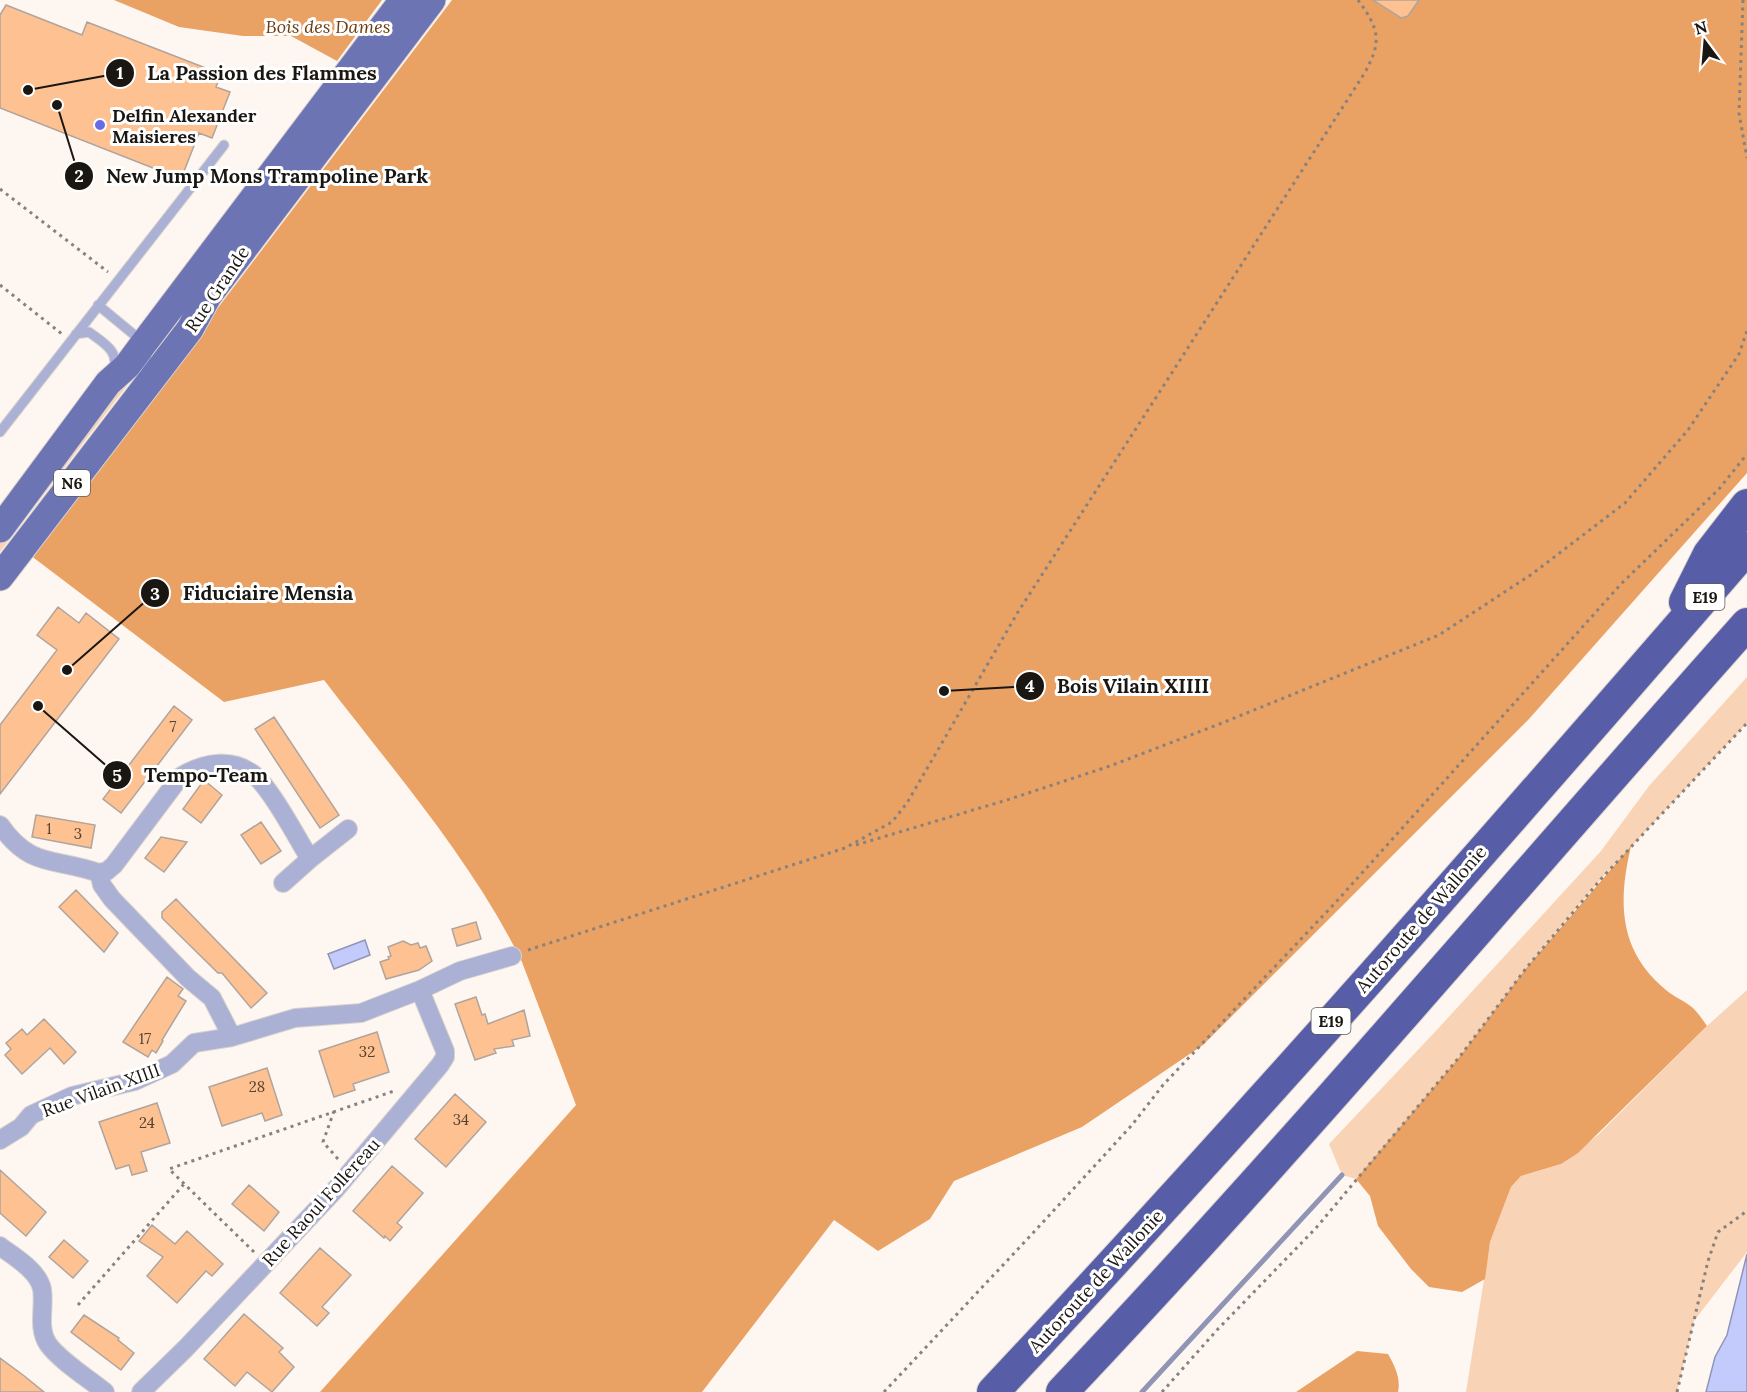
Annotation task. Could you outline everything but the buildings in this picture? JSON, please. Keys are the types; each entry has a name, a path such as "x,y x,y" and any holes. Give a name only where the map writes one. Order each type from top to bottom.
{"highway":[{"path":"1663,645 1709,554 1747,505"},
{"name":"Autoroute de Wallonie","path":"993,1392 1120,1257 1286,1072 1747,548"},
{"name":"E19","path":"1062,1392 1160,1289 1319,1112 1747,624"},
{"path":"1668,712 1747,657"}],"main road":[{"name":"Rue Grande","path":"0,529 108,384 127,366 403,0"},
{"name":"Rue Grande","path":"0,577 190,329 208,296 432,0"}],"street":[{"path":"0,825 13,843 27,854 39,859 77,865 99,873 107,871 114,865 180,777 193,769 210,764 238,766 254,775 265,787 310,858"},
{"path":"283,883 310,858 348,829"},
{"path":"99,873 102,885 112,898 188,978 212,998 231,1036"},
{"name":"Rue Vilain XIIII","path":"0,1140 21,1127 31,1115 72,1096 135,1081 172,1064 194,1043 231,1036 295,1018 361,1013 420,990 460,971 512,956"},
{"name":"Rue Raoul Follereau","path":"141,1392 335,1190 445,1058 445,1051 420,990"},
{"path":"0,1246 24,1264 42,1287 42,1331 47,1344 105,1392"}],"lane":[{"path":"0,432 224,145"},
{"path":"99,305 144,343 148,364 143,390"},
{"path":"74,337 89,332 112,350 115,366 108,384"}],"path":[{"path":"845,848 892,822 907,803 1018,612 1364,74 1374,55 1378,35 1370,16 1358,0"},
{"path":"1743,0 1739,113 1747,158"},
{"path":"0,189 118,280"},
{"path":"0,285 74,337"},
{"path":"512,956 845,848 1010,799 1110,766 1244,715 1439,635 1532,574 1625,503 1688,430 1739,354 1747,331"},
{"path":"884,1392 1132,1125 1163,1085 1336,902 1621,584 1719,489 1747,454"},
{"path":"1162,1392 1216,1330 1316,1228 1461,1055 1527,967 1601,879 1747,723"},
{"path":"266,1263 169,1169 429,1078"},
{"path":"334,1111 323,1142 339,1160 335,1190"},
{"path":"78,1305 184,1184"},
{"path":"1677,1392 1708,1261 1718,1232 1747,1211"}],"shaded area":[{"path":"135,363 133,378 0,552 0,543"},
{"path":"1747,677 1747,723 1601,879 1527,967 1461,1055 1356,1179 1342,1175 1329,1144 1601,851 1649,786"},
{"path":"1747,990 1747,1252 1694,1321 1677,1392 1466,1392 1490,1242 1511,1187 1521,1176 1561,1164 1598,1135 1707,1026"}],"green space":[{"name":"Bois des Dames","path":"114,0 382,0 337,61 291,36 243,36 179,27"},
{"path":"452,0 1747,0 1747,473 1529,719 1203,1045 1082,1127 954,1181 930,1219 878,1251 834,1220 702,1392 320,1392 576,1105 522,962 502,924 430,816 324,680 224,702 30,555"},
{"path":"1631,846 1624,886 1624,906 1630,942 1650,975 1669,992 1693,1008 1707,1026 1578,1153 1561,1164 1521,1176 1511,1187 1490,1242 1485,1279 1462,1292 1429,1287 1411,1269 1378,1226 1370,1196 1356,1179 1461,1055 1527,967"},
{"path":"1357,1351 1388,1354 1397,1373 1398,1392 1296,1392"}],"water":[{"path":"365,940 370,955 334,969 328,954"},
{"path":"1747,1254 1747,1392 1706,1392 1715,1357 1727,1335"}],"waterway":[{"path":"1142,1392 1342,1175"}],"place":[{"name":"La Passion des Flammes","path":"28,90"},
{"name":"New Jump Mons Trampoline Park","path":"57,105"},
{"name":"Delfin Alexander Maisieres","path":"100,125"},
{"name":"Fiduciaire Mensia","path":"67,670"},
{"name":"Bois Vilain XIIII","path":"944,691"},
{"name":"Tempo-Team","path":"38,706"}]}
